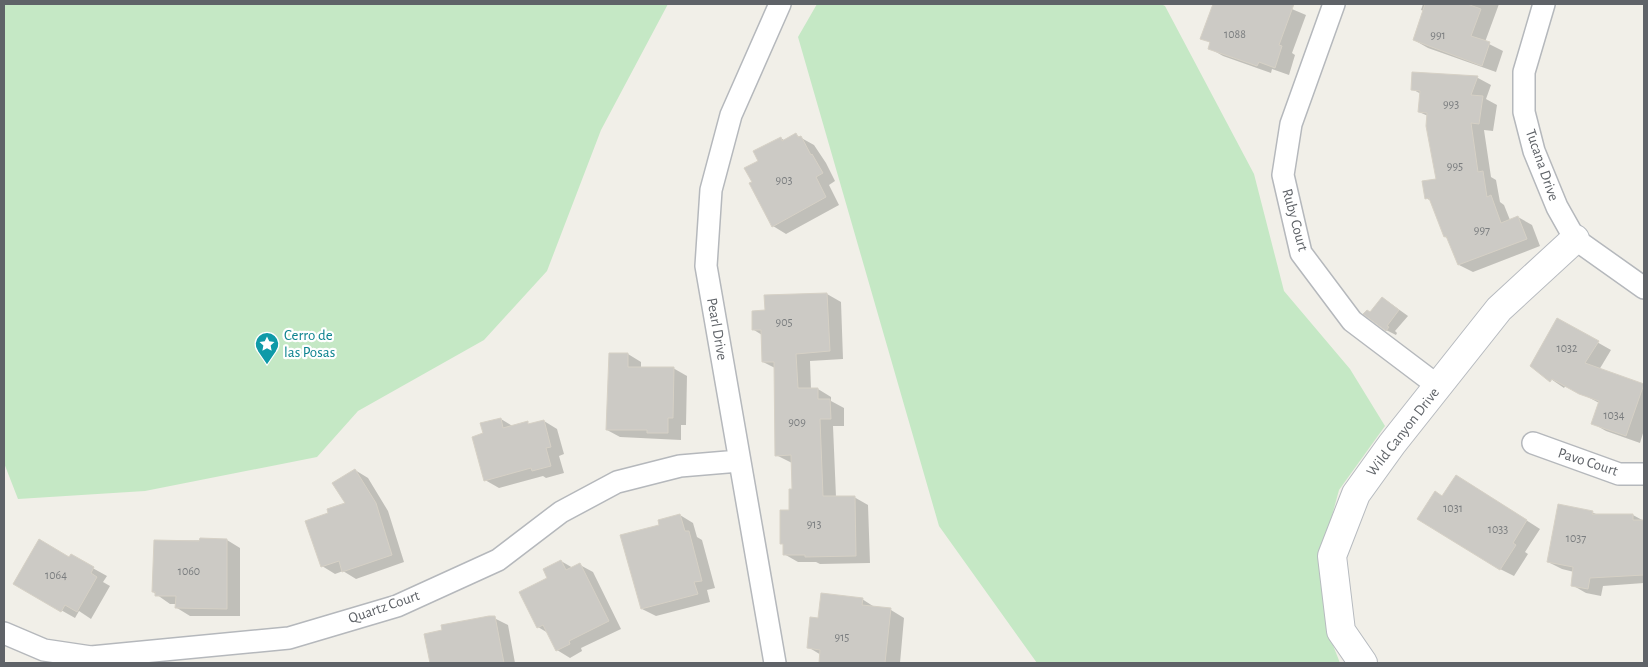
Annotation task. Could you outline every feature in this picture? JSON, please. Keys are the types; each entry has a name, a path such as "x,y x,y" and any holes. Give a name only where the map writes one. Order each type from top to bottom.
{"street":[{"name":"Pearl Drive","path":"775,663 706,266 711,190 731,115 780,4"},
{"name":"Ruby Court","path":"1334,4 1291,124 1283,175 1301,253 1352,321 1438,386"},
{"name":"Tucana Drive","path":"1544,4 1524,72 1524,112 1534,151 1557,207 1575,239 1644,288"},
{"name":"Wild Canyon Drive","path":"1363,663 1341,632 1332,556 1356,494 1499,309 1575,239"},
{"name":"Pavo Court","path":"1533,443 1619,474 1644,474"},
{"name":"Quartz Court","path":"4,633 44,650 91,657 288,638 397,606 498,560 562,512 618,482 680,466 739,461"}],"green space":[{"path":"4,4 668,4 601,130 547,271 484,340 358,411 317,457 145,491 18,499 4,463"},
{"path":"817,4 1161,4 1165,6 1254,174 1284,291 1350,369 1385,426 1339,490 1320,560 1327,630 1340,663 1037,663 939,526 798,37"}],"building":[{"path":"1213,4 1294,4 1279,45 1282,46 1275,68 1259,62 1257,66 1208,49 1210,42 1200,39"},
{"path":"1425,4 1467,4 1481,9 1471,36 1490,42 1482,66 1413,40"},
{"path":"1412,72 1478,76 1471,95 1483,96 1479,124 1471,123 1478,172 1483,171 1487,197 1491,195 1501,223 1518,216 1527,239 1458,265 1446,236 1444,237 1429,198 1425,199 1422,181 1436,179 1426,126 1427,113 1418,112 1420,91 1411,90"},
{"path":"796,133 798,137 801,136 823,173 816,177 826,197 772,227 749,183 752,182 744,168 758,161 753,151 781,137 782,141"},
{"path":"827,293 830,351 796,354 798,388 818,388 818,399 830,399 831,419 820,419 823,496 855,496 856,556 805,557 805,555 783,555 783,544 780,544 780,510 789,510 789,489 792,489 791,455 775,456 774,362 762,362 761,330 752,330 752,311 765,310 764,295"},
{"path":"1382,297 1399,310 1387,326 1389,327 1386,331 1363,314 1367,310 1370,312"},
{"path":"1557,318 1599,341 1585,363 1644,384 1626,436 1591,424 1599,401 1579,394 1552,379 1550,382 1530,366"},
{"path":"609,353 628,353 628,367 674,367 673,418 668,418 668,433 647,433 647,430 606,430"},
{"path":"501,418 503,428 528,421 528,424 544,420 551,447 546,448 551,466 532,471 531,468 484,481 472,437 483,433 480,423"},
{"path":"355,469 376,503 392,555 342,572 339,561 321,567 305,521 328,513 327,509 345,503 332,483"},
{"path":"1456,475 1527,520 1513,543 1516,545 1500,570 1417,519 1435,491 1442,496"},
{"path":"1558,504 1593,511 1592,514 1633,514 1633,520 1644,520 1644,575 1590,578 1588,589 1571,586 1573,567 1547,562"},
{"path":"680,514 685,531 689,531 702,581 694,582 698,594 641,609 620,535 659,525 658,520"},
{"path":"200,538 227,539 227,609 175,608 176,596 155,596 155,592 152,592 154,540 199,541"},
{"path":"39,539 69,557 71,554 94,567 91,573 97,577 77,612 65,605 61,612 13,584"},
{"path":"561,560 566,570 580,563 609,621 569,641 570,644 556,651 543,625 537,628 519,592 547,578 543,569"},
{"path":"821,593 863,598 862,605 891,608 885,663 819,663 820,650 807,648 810,617 818,618"},
{"path":"495,616 504,663 430,663 424,634 442,630 441,625"}],"place":[{"name":"Cerro de las Posas","path":"267,365"}]}
